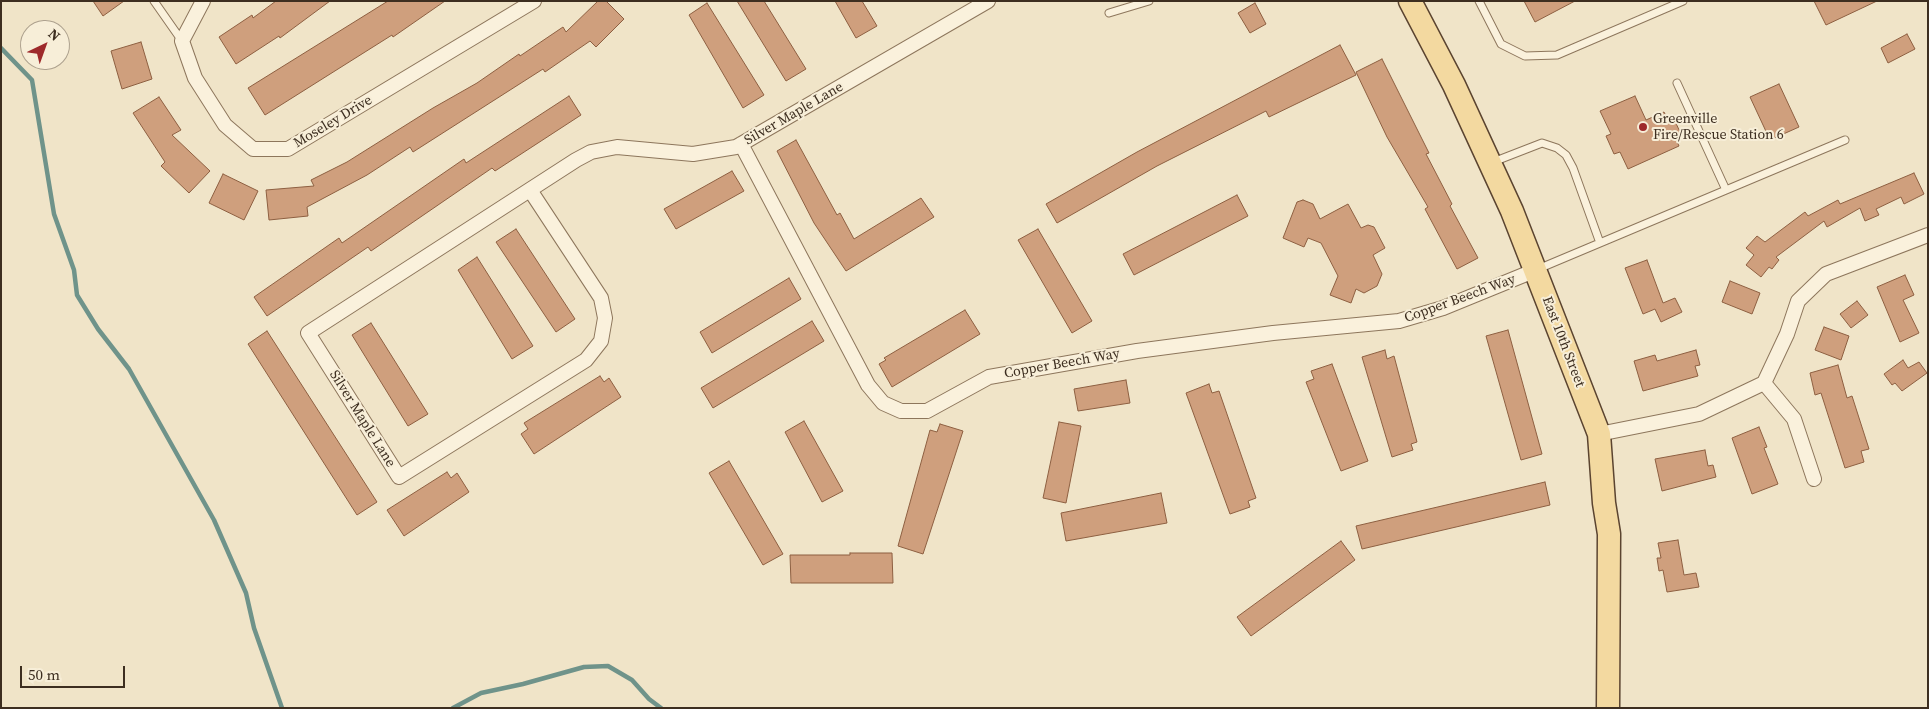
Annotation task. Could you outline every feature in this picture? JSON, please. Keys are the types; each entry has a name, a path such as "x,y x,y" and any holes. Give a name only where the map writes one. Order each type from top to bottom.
{"main road":[{"name":"East 10th Street","path":"1410,1 1454,84 1512,211 1599,434 1604,503 1609,534 1608,708"}],"street":[{"path":"182,41 203,1"},
{"name":"Moseley Drive","path":"182,41 195,78 225,124 253,150 288,149 534,1"},
{"name":"Silver Maple Lane","path":"530,190 601,298 605,318 601,341 586,360 399,477 308,333 530,190 591,152 617,147 693,154 736,147 988,1"},
{"name":"Copper Beech Way","path":"741,144 868,385 883,403 901,410 927,411 989,377 1137,351 1273,333 1399,321 1443,308 1536,270"},
{"path":"1599,434 1700,414 1764,383 1787,334 1798,300 1826,274 1927,239"},
{"path":"1764,383 1794,419 1802,437 1814,479"}],"lane":[{"path":"154,1 182,41"},
{"path":"1109,13 1149,1"},
{"path":"1479,1 1500,44 1524,56 1557,55 1683,1"},
{"path":"1677,82 1726,190"},
{"path":"1536,270 1845,140"},
{"path":"1490,163 1542,143 1557,148 1566,155 1573,168 1600,243"}],"building":[{"path":"93,1 124,1 103,16"},
{"path":"276,1 330,1 280,38 279,36 236,64 219,37 252,15 253,18"},
{"path":"388,1 445,1 393,37 392,35 265,115 248,88"},
{"path":"598,1 606,1 624,19 596,47 590,41 545,72 543,69 413,152 410,147 367,175 307,207 308,216 269,220 266,190 314,186 311,180 347,162 477,83 563,27 566,32"},
{"path":"737,1 764,1 806,69 786,81"},
{"path":"835,1 862,1 877,26 856,38"},
{"path":"1524,1 1575,1 1535,22"},
{"path":"1814,1 1877,1 1826,25"},
{"path":"707,3 764,95 743,108 689,15"},
{"path":"1255,3 1266,24 1250,33 1238,13"},
{"path":"1907,34 1915,49 1888,63 1881,48"},
{"path":"141,42 152,79 122,89 111,51"},
{"path":"1340,45 1356,75 1269,117 1266,111 1157,166 1057,223 1046,204 1137,152"},
{"path":"1382,59 1429,153 1426,154 1452,204 1450,206 1478,258 1457,269 1425,209 1428,207 1387,137 1356,72"},
{"path":"1779,84 1799,127 1770,140 1750,97"},
{"path":"569,96 581,115 495,171 492,168 371,251 368,247 267,316 254,297 339,238 342,243 464,159 466,163"},
{"name":"Greenville Fire/Rescue Station 6","path":"1635,96 1646,120 1664,112 1668,120 1673,117 1681,134 1675,137 1679,146 1628,169 1620,152 1614,154 1606,136 1611,134 1600,111"},
{"path":"159,97 181,130 172,135 210,171 189,193 161,166 165,162 133,113"},
{"path":"796,140 837,215 840,213 854,239 921,198 934,217 846,271 814,223 777,151"},
{"path":"732,171 744,191 676,229 664,209"},
{"path":"1914,173 1924,194 1904,204 1901,197 1876,209 1879,215 1865,221 1860,208 1827,227 1824,221 1776,257 1779,260 1772,269 1769,267 1761,277 1746,265 1754,255 1746,248 1757,236 1765,242 1805,212 1808,216 1838,200 1840,204"},
{"path":"223,174 258,191 244,220 209,203"},
{"path":"1237,195 1248,216 1134,275 1123,254"},
{"path":"1303,200 1313,204 1320,219 1348,204 1361,228 1368,225 1374,227 1385,248 1373,255 1382,274 1377,286 1364,293 1356,289 1351,303 1330,295 1338,276 1321,243 1308,238 1304,247 1283,238 1297,202"},
{"path":"516,229 575,319 556,332 496,242"},
{"path":"1038,229 1092,321 1072,333 1018,240"},
{"path":"477,257 533,346 512,359 458,270"},
{"path":"1647,260 1663,303 1675,298 1682,312 1661,322 1655,309 1643,314 1625,268"},
{"path":"1905,275 1914,295 1903,300 1919,333 1900,342 1877,287"},
{"path":"789,278 801,299 712,353 700,332"},
{"path":"1730,281 1760,293 1752,314 1722,302"},
{"path":"1857,301 1868,315 1851,328 1840,314"},
{"path":"965,310 980,334 892,387 879,364 886,360 884,358"},
{"path":"812,321 824,341 713,408 701,388"},
{"path":"371,323 428,414 408,426 352,335"},
{"path":"1824,327 1849,336 1841,360 1815,350"},
{"path":"1508,330 1542,454 1521,460 1486,336"},
{"path":"267,331 377,502 357,515 248,344"},
{"path":"1385,350 1387,359 1394,356 1417,442 1411,444 1413,450 1392,457 1362,357"},
{"path":"1696,350 1700,365 1695,366 1698,376 1643,391 1634,361 1655,355 1657,361"},
{"path":"1903,360 1908,368 1919,362 1927,373 1902,391 1895,383 1892,385 1884,374"},
{"path":"1332,364 1368,461 1341,471 1306,382 1314,379 1311,371"},
{"path":"1838,365 1847,398 1852,396 1869,449 1861,451 1864,462 1845,468 1821,393 1815,395 1810,373"},
{"path":"600,376 604,382 609,378 621,397 534,454 521,434 528,429 524,423"},
{"path":"1126,380 1130,403 1078,411 1074,389"},
{"path":"1209,384 1212,393 1219,391 1256,498 1248,501 1250,507 1230,514 1186,393"},
{"path":"804,421 843,491 822,502 785,432"},
{"path":"1059,422 1081,426 1066,503 1043,498"},
{"path":"940,424 963,431 923,554 898,546 930,430 937,432"},
{"path":"1759,427 1767,447 1764,448 1778,484 1752,494 1732,438"},
{"path":"1705,450 1708,466 1713,465 1716,477 1662,491 1655,459"},
{"path":"729,461 783,554 763,565 709,473"},
{"path":"447,472 451,478 457,473 469,492 404,536 387,510"},
{"path":"1545,482 1550,505 1362,549 1356,526"},
{"path":"1161,493 1167,523 1066,541 1061,513"},
{"path":"1678,540 1684,575 1696,573 1699,587 1667,592 1663,570 1659,571 1657,558 1661,558 1658,543"},
{"path":"1341,541 1355,560 1251,636 1237,617"},
{"path":"850,553 892,553 893,583 791,583 790,555 850,555"}],"waterway":[{"path":"1,48 32,80 54,214 74,270 77,295 98,329 129,369 214,520 246,593 254,628 282,708"},
{"path":"453,708 481,693 523,684 584,667 608,666 632,680 649,699 661,708"}],"place":[{"name":"Greenville Fire/Rescue Station 6","path":"1643,127"}]}
